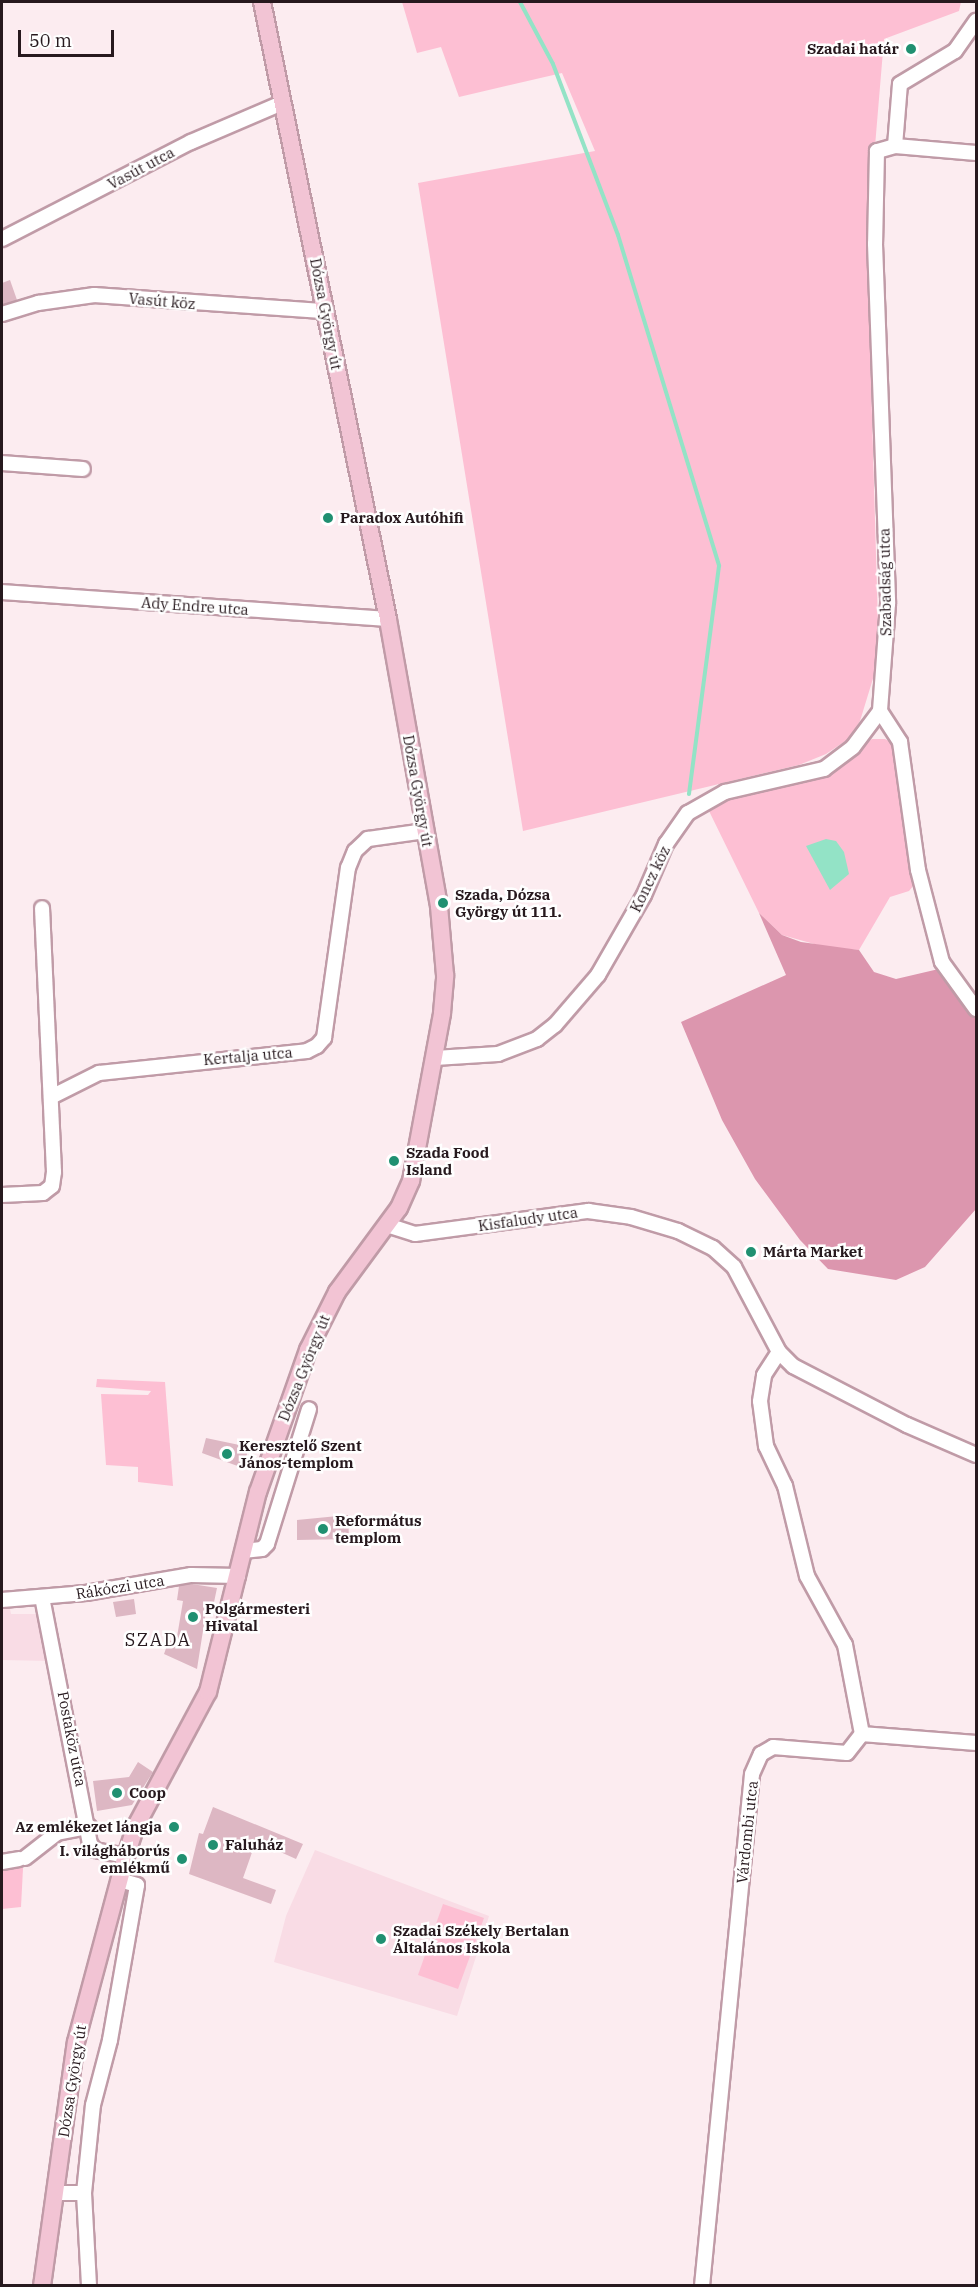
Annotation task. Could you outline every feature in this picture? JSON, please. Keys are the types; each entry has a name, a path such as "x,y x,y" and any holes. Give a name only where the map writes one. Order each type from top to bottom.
{"main road":[{"name":"Dózsa György út","path":"42,2286 76,2042 126,1857 136,1826 208,1692 258,1492 308,1350 337,1292 387,1226 411,1181 435,1058 445,975 425,831 388,619 262,2"}],"street":[{"path":"976,21 955,51 900,84 894,146 976,153"},
{"name":"Vasút utca","path":"2,239 191,142 282,103"},
{"name":"Szabadság utca","path":"880,711 888,618 875,232 877,151 894,146"},
{"name":"Vasút köz","path":"2,314 38,303 94,295 325,312"},
{"path":"2,463 83,469"},
{"name":"Ady Endre utca","path":"2,592 388,619"},
{"path":"880,711 900,742 918,870 942,963 976,1009"},
{"name":"Koncz köz","path":"435,1058 498,1054 537,1039 555,1025 598,975 644,896 666,844 688,813 725,792 824,769 853,747 880,711"},
{"name":"Kertalja utca","path":"51,1097 99,1073 307,1051 317,1046 324,1038 348,868 355,851 368,840 425,831"},
{"path":"2,1195 43,1193 52,1186 51,1097 42,908"},
{"name":"Kisfaludy utca","path":"387,1226 415,1234 588,1211 631,1217 678,1231 702,1242 734,1266 780,1352 819,1381 976,1455"},
{"path":"780,1352 764,1376 760,1401 766,1446 785,1486 807,1576 844,1645 862,1734 976,1743"},
{"name":"Dózsa György út","path":"243,1551 262,1549 267,1544 309,1409"},
{"name":"Rákóczi utca","path":"2,1600 42,1597 191,1575 238,1576"},
{"name":"Postaköz utca","path":"42,1597 92,1848 126,1857"},
{"name":"Várdombi utca","path":"702,2286 752,1774 761,1754 773,1747 847,1753 859,1744 862,1734"},
{"path":"2,1862 22,1859 57,1833 87,1820"},
{"name":"Dózsa György út","path":"84,2193 93,2105 136,1896 137,1885 119,1880"},
{"path":"55,2193 84,2193 89,2286"}],"shaded area":[{"path":"402,2 961,2 959,11 884,39 867,242 879,659 860,721 850,738 826,754 799,765 523,831 418,183 595,151 562,73 459,97 441,47 417,53"},
{"path":"872,739 885,739 896,745 914,885 909,891 890,897 859,950 825,947 782,935 759,913 709,811 731,798 825,774"},
{"path":"826,839 836,841 844,852 849,874 830,890 806,846"},
{"path":"759,913 782,935 801,942 859,950 874,972 896,979 943,968 976,1019 976,1209 925,1267 896,1280 828,1269 800,1240 755,1179 722,1120 681,1022 786,975"},
{"path":"97,1379 165,1382 173,1486 138,1482 138,1467 106,1465 101,1394 148,1395 151,1391 96,1387"},
{"path":"2,1604 9,1604 11,1614 41,1614 49,1661 2,1660"},
{"path":"24,1849 21,1907 2,1909 2,1854"},
{"name":"Szadai Székely Bertalan Általános Iskola","path":"315,1850 489,1916 457,2016 274,1962 286,1916"},
{"path":"443,1904 484,1918 458,1989 418,1975"}],"building":[{"path":"10,280 17,300 2,305 2,283"},
{"name":"Keresztelő Szent János-templom","path":"206,1438 249,1447 243,1468 202,1453"},
{"name":"Református templom","path":"348,1515 349,1539 297,1540 297,1520"},
{"name":"Polgármesteri Hivatal","path":"192,1584 217,1588 213,1607 207,1605 197,1669 164,1654 169,1640 176,1643 183,1601 177,1600 179,1586"},
{"path":"134,1599 136,1614 116,1617 113,1602"},
{"name":"Coop","path":"138,1762 153,1772 132,1805 97,1811 93,1781 129,1777"},
{"path":"213,1807 303,1844 296,1859 256,1841 243,1878 276,1890 271,1904 189,1874 199,1833 203,1834"}],"waterway":[{"path":"520,2 553,64 618,235 719,566 689,794"}],"place":[{"name":"Szadai határ","path":"911,49"},
{"name":"Paradox Autóhifi","path":"328,518"},
{"name":"Szada, Dózsa György út 111.","path":"443,903"},
{"name":"Szada Food Island","path":"394,1161"},
{"name":"Márta Market","path":"751,1252"},
{"name":"Keresztelő Szent János-templom","path":"227,1454"},
{"name":"Református templom","path":"323,1529"},
{"name":"Polgármesteri Hivatal","path":"193,1617"},
{"name":"Coop","path":"117,1793"},
{"name":"Az emlékezet lángja","path":"174,1827"},
{"name":"Faluház","path":"213,1845"},
{"name":"I. világháborús emlékmű","path":"182,1859"},
{"name":"Szadai Székely Bertalan Általános Iskola","path":"381,1939"}],"district":[{"name":"SZADA","path":"158,1640"}]}
